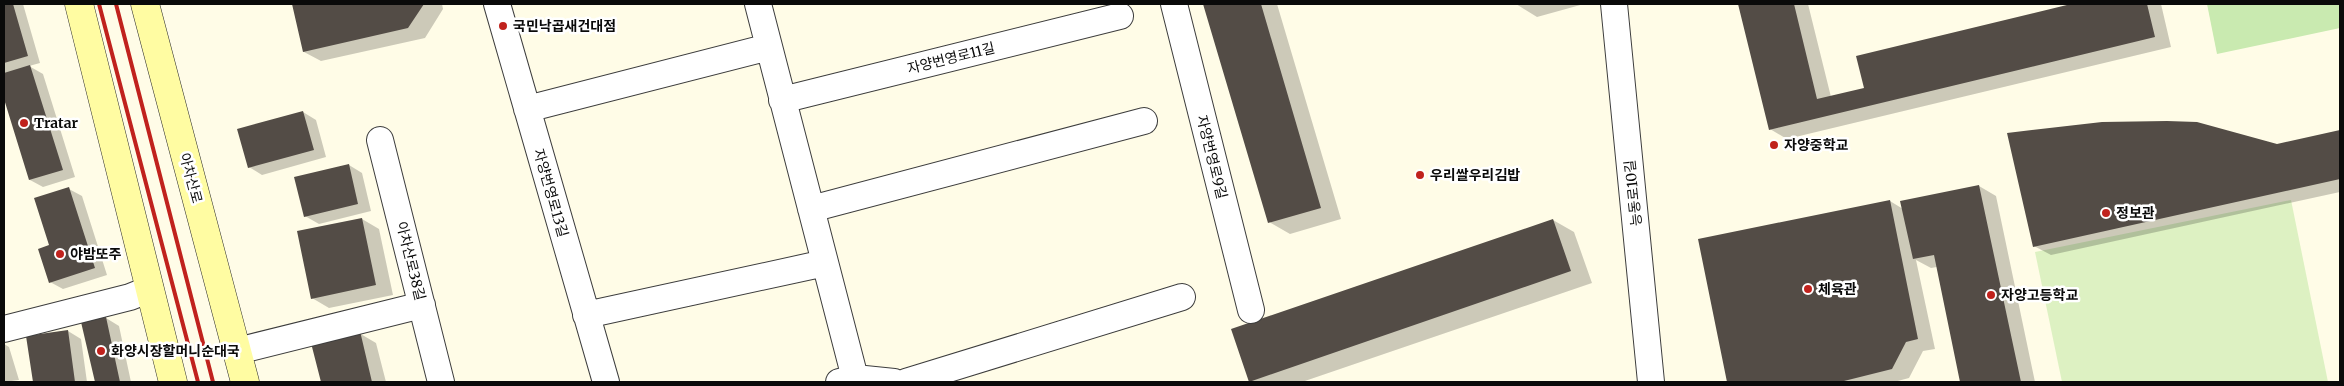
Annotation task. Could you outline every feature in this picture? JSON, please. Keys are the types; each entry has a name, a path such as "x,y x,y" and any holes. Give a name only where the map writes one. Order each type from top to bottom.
{"main road":[{"path":"79,4 173,382"},
{"name":"아차산로","path":"145,4 245,382"}],"street":[{"name":"자양번영로13길","path":"497,4 606,382"},
{"path":"758,4 825,262 846,380 894,382"},
{"name":"자양번영로9길","path":"1174,4 1251,310"},
{"name":"능동로10길","path":"1614,4 1651,382"},
{"name":"자양번영로11길","path":"782,100 1120,16"},
{"path":"527,109 769,47"},
{"path":"811,209 1144,121"},
{"name":"아차산로38길","path":"380,140 441,382"},
{"path":"586,315 825,262"},
{"path":"4,329 130,298 150,289"},
{"path":"906,382 1182,297"},
{"path":"237,351 422,305"}],"green space":[{"path":"2207,4 2340,4 2340,28 2217,54"},
{"path":"2291,200 2328,382 2062,382 2035,252"}],"building":[{"path":"4,4 13,4 28,56 4,63"},
{"path":"292,4 424,4 408,28 303,52"},
{"path":"1203,4 1261,4 1321,208 1268,223"},
{"path":"1738,4 1794,4 1817,99 1864,88 1856,56 2071,4 2147,4 2155,37 1769,130"},
{"path":"30,65 63,170 29,180 4,99 4,73"},
{"path":"303,111 314,150 248,168 237,129"},
{"name":"정보관","path":"2102,122 2197,122 2277,144 2340,130 2340,179 2033,247 2007,133"},
{"path":"349,164 358,204 304,217 294,177"},
{"path":"1979,185 2021,382 1960,382 1934,255 1913,259 1900,201"},
{"path":"69,187 95,268 49,283 38,249 49,245 34,198"},
{"name":"체육관","path":"1890,200 1918,339 1906,342 1892,369 1840,382 1727,382 1698,239"},
{"path":"362,218 376,285 311,299 297,231"},
{"path":"1553,219 1571,271 1249,382 1231,329"},
{"path":"106,317 120,382 95,382 81,322"},
{"path":"68,330 75,382 33,382 26,336"},
{"path":"360,331 372,382 321,382 311,343"}],"railway":[{"path":"99,4 198,382"},
{"path":"116,4 213,382"}],"place":[{"name":"국민낙곱새건대점","path":"503,26"},
{"name":"Tratar","path":"24,123"},
{"name":"자양중학교","path":"1774,145"},
{"name":"우리쌀우리김밥","path":"1420,175"},
{"name":"정보관","path":"2106,213"},
{"name":"야밤또주","path":"60,254"},
{"name":"체육관","path":"1808,289"},
{"name":"자양고등학교","path":"1991,295"},
{"name":"화양시장할머니순대국","path":"101,351"}]}
